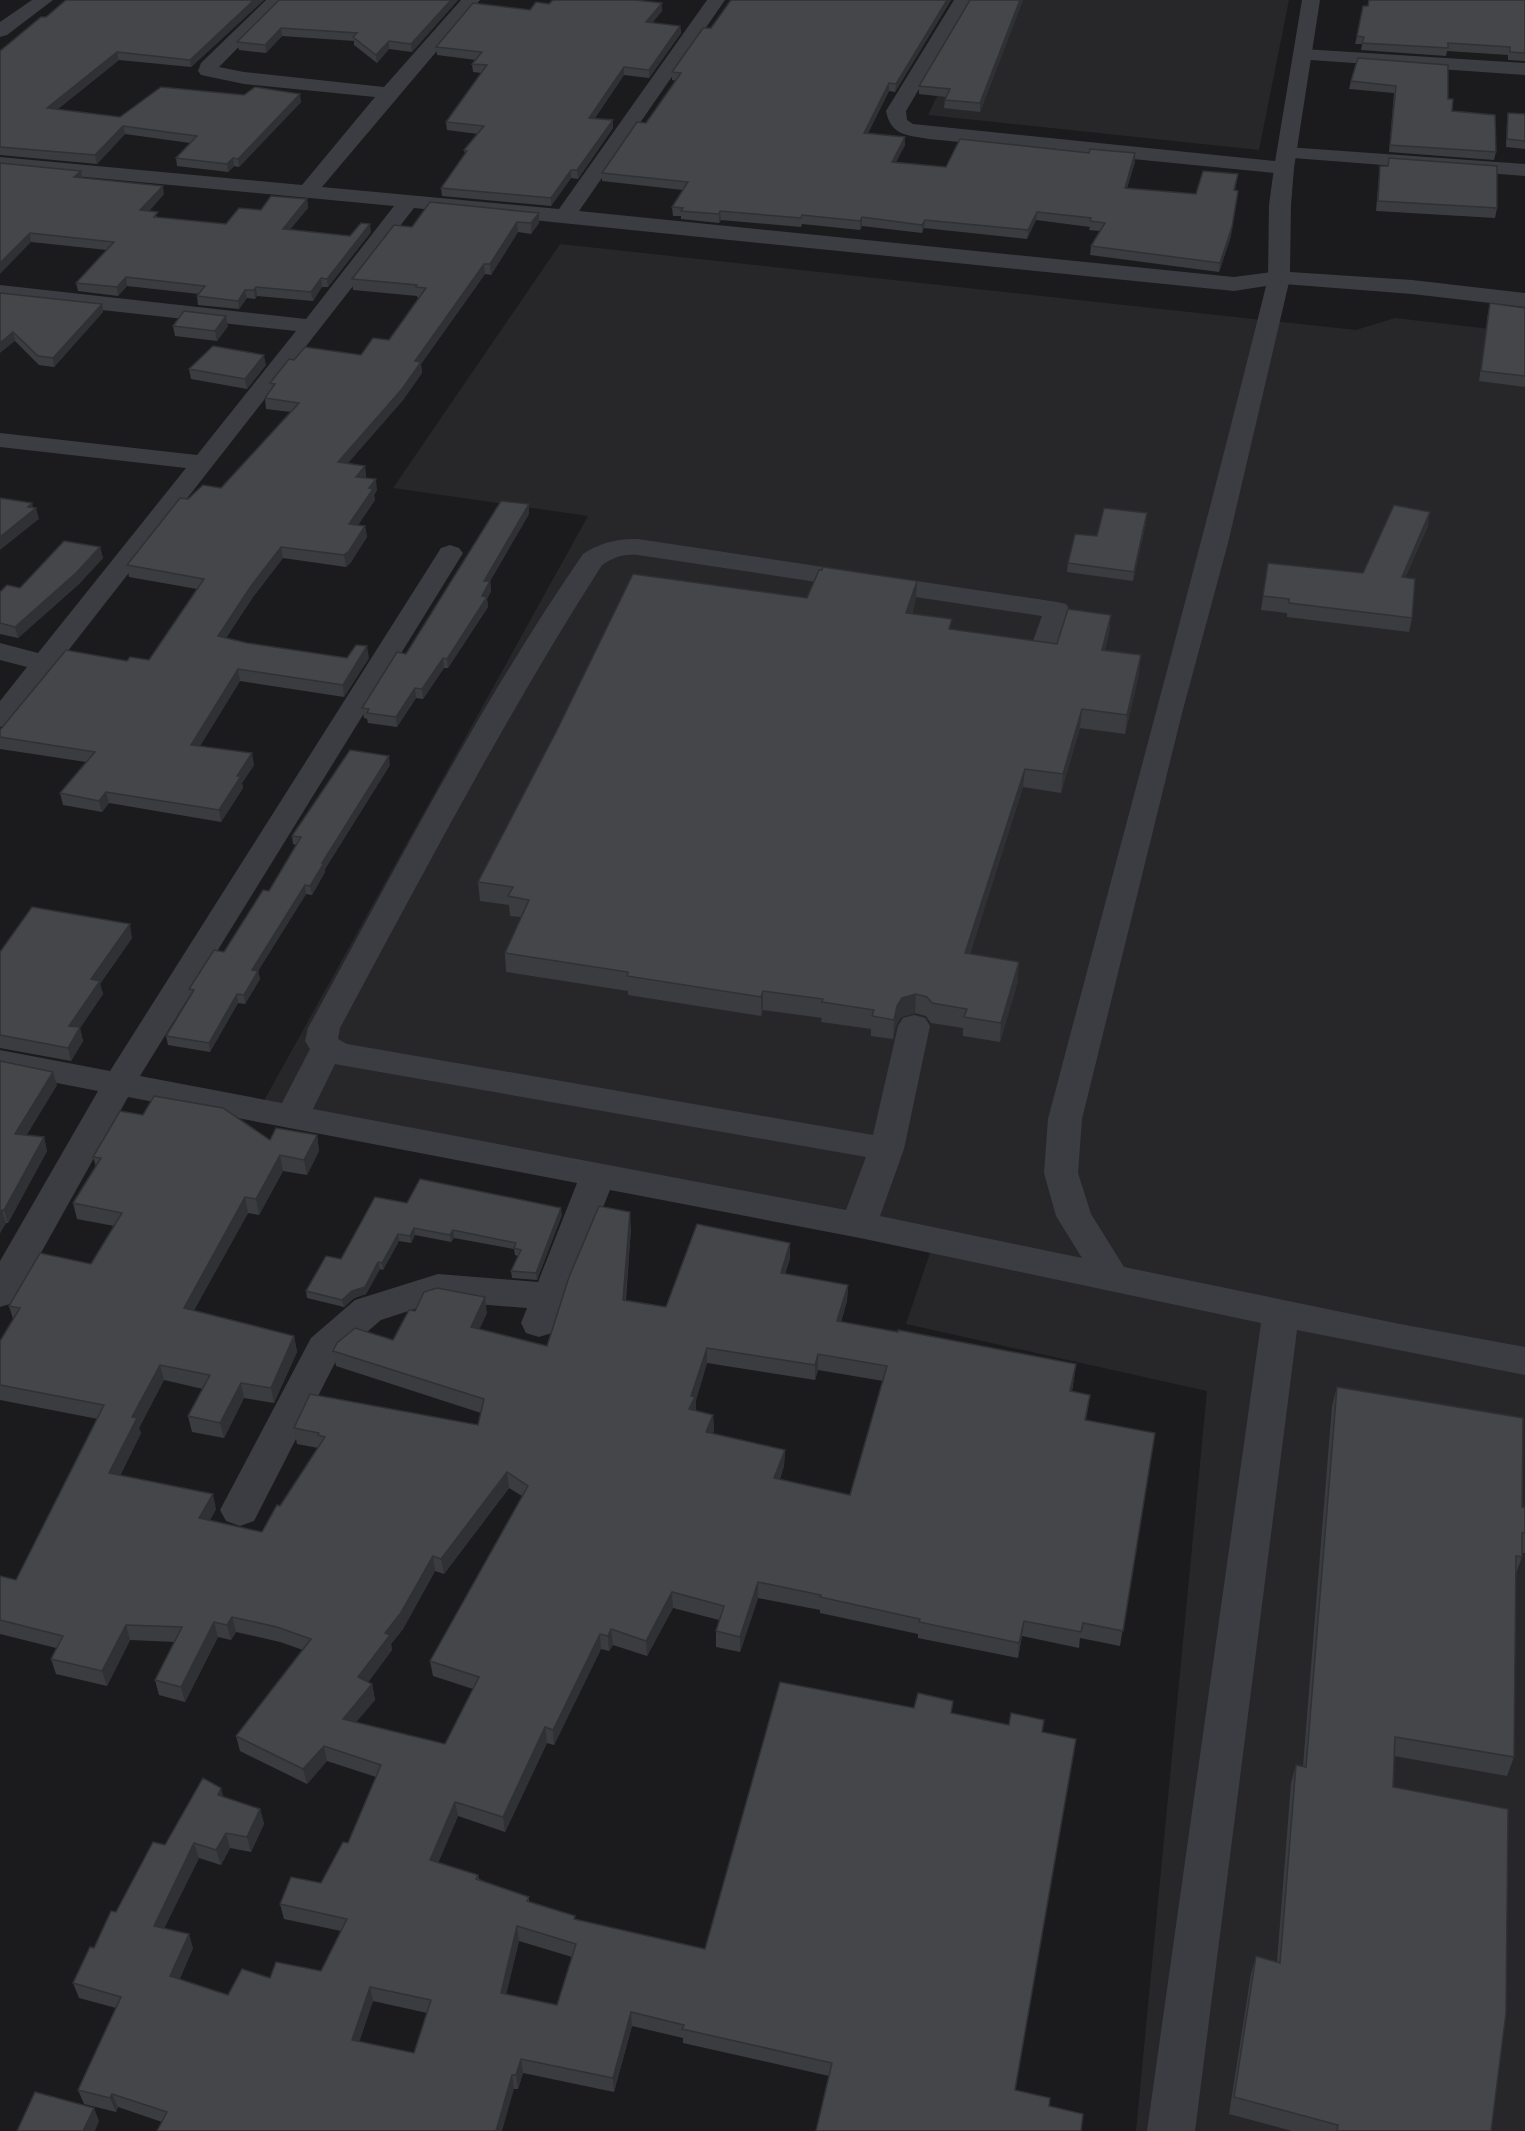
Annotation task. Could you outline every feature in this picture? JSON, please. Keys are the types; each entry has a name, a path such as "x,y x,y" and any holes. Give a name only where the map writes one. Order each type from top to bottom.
{"street":[{"path":"0,31 44,0"},
{"path":"276,0 208,67 208,71 244,78 389,93"},
{"path":"307,192 389,93 471,0"},
{"path":"565,216 716,0"},
{"path":"963,0 896,111 897,122 906,129 930,133 1286,160 1525,170"},
{"path":"1112,1277 1074,1216 1061,1173 1065,1119 1168,713 1215,543 1279,278 1280,213 1286,160 1311,0"},
{"path":"1303,55 1525,69"},
{"path":"0,163 565,216 1234,284 1279,278 1412,287 1525,300"},
{"path":"0,718 312,327 408,202"},
{"path":"0,292 312,327"},
{"path":"0,440 203,463"},
{"path":"887,1149 340,1054 327,1048 321,1041 324,1028 468,763 531,654 592,560 603,552 615,547 638,547 1057,610 1044,649"},
{"path":"0,1293 119,1083 450,553"},
{"path":"0,651 44,664"},
{"path":"860,1225 865,1203 887,1149 914,1026"},
{"path":"292,1116 327,1048"},
{"path":"0,1061 860,1225 1525,1361"},
{"path":"240,1510 324,1348 368,1310 438,1287 544,1310 598,1175"},
{"path":"1171,2131 1281,1312"}],"shaded area":[{"path":"983,0 1289,0 1259,150 928,115"},
{"path":"560,244 1356,330 1395,318 1525,333 1525,2131 1136,2131 1207,1391 906,1324 932,1247 261,1106 588,516 393,488"}],"building":[{"path":"66,0 254,0 190,60 117,52 47,108 120,117 161,87 244,95 255,87 300,94 238,159 233,158 227,164 176,158 197,136 123,126 95,155 0,147 0,51 41,17 46,17"},
{"path":"279,0 451,0 411,44 389,41 376,55 353,37 357,33 281,28 265,45 237,42"},
{"path":"553,0 635,0 662,3 646,22 680,26 649,70 624,67 589,118 613,120 577,170 571,170 551,198 441,188 467,151 464,150 484,126 446,122 487,65 472,64 482,52 436,47 473,3 530,10 536,2 549,4"},
{"path":"731,0 947,0 896,84 889,83 864,133 905,137 892,162 946,167 960,139 1089,153 1090,149 1135,153 1125,188 1196,194 1203,171 1238,174 1234,190 1238,191 1232,227 1220,263 1091,246 1105,223 1090,221 1091,218 1037,212 1028,230 925,220 922,225 862,217 860,221 802,215 801,218 720,211 719,214 681,211 683,208 672,207 688,182 602,173 637,122 646,123 681,73 672,72 703,28 711,28"},
{"path":"970,0 1020,0 980,103 945,100 950,89 919,86"},
{"path":"1369,0 1525,0 1525,53 1510,52 1510,47 1448,43 1448,48 1362,43 1364,37 1357,36 1363,6 1368,6"},
{"path":"1358,58 1448,65 1448,99 1453,99 1452,111 1495,115 1496,152 1390,145 1396,86 1351,81"},
{"path":"1508,113 1525,114 1525,141 1507,139"},
{"path":"1389,158 1497,166 1497,208 1378,201 1380,166 1388,166"},
{"path":"0,163 81,171 74,177 163,186 140,210 158,212 154,217 226,224 239,208 261,210 271,196 307,199 283,229 350,236 361,223 370,224 327,279 321,278 311,292 256,287 254,290 245,290 238,301 197,296 205,286 126,277 117,287 76,283 114,242 30,233 0,263"},
{"path":"430,202 539,213 531,223 517,222 490,264 484,264 415,361 421,362 402,389 338,462 365,466 356,477 376,479 369,488 373,489 349,524 365,526 349,551 344,555 281,547 251,586 218,636 247,643 347,658 356,645 367,646 343,685 238,669 191,745 252,753 237,776 241,776 219,810 106,792 99,801 60,793 95,752 0,737 0,730 66,650 127,661 130,657 149,660 204,579 127,565 180,498 188,499 203,485 221,488 299,403 265,398 275,384 270,383 289,359 294,360 305,347 361,355 373,338 389,340 426,288 416,287 417,285 352,279 394,225 412,227"},
{"path":"0,293 102,304 53,358 38,356 13,332 0,343"},
{"path":"1490,303 1525,308 1525,376 1481,371"},
{"path":"184,311 226,316 215,331 173,326"},
{"path":"213,346 264,355 245,379 189,369"},
{"path":"0,498 32,503 28,507 36,508 0,537"},
{"path":"501,501 529,504 484,581 490,581 482,596 487,597 447,659 443,658 422,689 415,688 396,717 367,713 369,709 362,708 397,652 406,654"},
{"path":"1394,505 1430,512 1402,577 1415,579 1412,618 1289,603 1289,599 1263,596 1268,563 1363,573"},
{"path":"1104,508 1147,513 1134,572 1068,563 1075,534 1097,536"},
{"path":"64,541 100,547 76,573 15,627 0,623 0,592 7,585 20,588"},
{"path":"823,567 917,581 906,613 952,619 949,629 1057,644 1068,609 1111,615 1102,650 1141,655 1127,715 1082,709 1063,774 1025,769 965,953 1019,962 1001,1023 964,1017 967,1009 932,1003 927,997 916,994 902,998 897,1006 894,1020 872,1016 874,1010 822,1002 823,999 763,991 761,997 627,976 628,972 505,953 529,900 508,896 513,887 478,882 557,730 633,574 807,598 819,570"},
{"path":"350,750 389,756 310,886 305,885 252,970 258,971 244,995 237,994 209,1043 166,1036 194,990 189,989 214,950 224,952 263,890 269,891 301,837 292,836"},
{"path":"32,907 130,924 91,979 100,981 69,1026 80,1027 68,1048 0,1035 0,952"},
{"path":"0,1061 53,1072 15,1134 44,1137 4,1210 0,1213"},
{"path":"154,1096 223,1108 270,1140 276,1128 317,1135 304,1160 280,1155 256,1199 245,1197 184,1308 294,1336 271,1388 241,1383 220,1423 188,1416 210,1375 160,1365 132,1417 137,1418 109,1473 213,1494 199,1518 262,1532 277,1505 280,1506 325,1437 318,1435 319,1433 294,1428 310,1394 478,1425 484,1399 333,1351 337,1343 355,1328 393,1340 409,1310 415,1311 424,1292 437,1288 485,1297 471,1327 547,1346 569,1277 599,1206 630,1212 623,1300 666,1307 697,1224 790,1243 781,1273 848,1285 837,1321 898,1332 898,1330 1076,1364 1070,1391 1090,1395 1085,1420 1155,1433 1123,1631 1083,1623 1081,1632 1024,1621 1019,1643 919,1622 920,1619 758,1582 740,1637 716,1631 724,1606 672,1592 646,1641 611,1629 608,1636 600,1634 553,1730 545,1727 503,1817 455,1802 430,1860 478,1875 476,1879 529,1897 527,1901 575,1916 574,1919 705,1949 780,1682 914,1708 918,1693 953,1701 951,1713 1009,1725 1011,1713 1044,1720 1042,1732 1076,1739 1015,2090 1050,2098 1049,2106 1083,2114 1081,2131 816,2131 832,2063 682,2029 684,2025 631,2012 613,2078 521,2059 516,2075 512,2075 496,2131 157,2131 167,2112 112,2094 110,2098 78,2090 121,1997 73,1983 90,1947 94,1948 111,1911 116,1912 153,1842 165,1845 203,1778 221,1788 218,1795 260,1809 247,1837 226,1833 216,1850 194,1843 154,1926 189,1934 170,1976 228,1995 242,1969 270,1978 276,1962 321,1971 347,1919 280,1904 291,1877 321,1883 343,1842 348,1843 381,1765 324,1746 303,1769 236,1736 311,1639 277,1627 232,1617 227,1625 214,1622 181,1687 155,1680 182,1627 126,1625 102,1671 51,1659 63,1636 0,1620 0,1576 16,1580 104,1405 0,1385 0,1341 20,1308 9,1306 40,1253 91,1264 122,1213 73,1203 101,1158 93,1157 120,1111 143,1115","holes":["707,1348 815,1365 818,1354 887,1366 850,1495 774,1478 785,1450 706,1432 713,1415 689,1409 695,1397 691,1396","507,1472 528,1486 430,1661 479,1677 445,1744 343,1719 372,1684 358,1677 390,1635 385,1633 400,1614 433,1556 441,1559","517,1926 576,1944 557,2005 501,1993","370,1987 431,2000 414,2053 352,2040"]},
{"path":"420,1179 561,1208 536,1273 511,1271 521,1250 514,1248 516,1243 453,1230 450,1235 414,1228 410,1236 398,1234 382,1263 378,1262 365,1287 352,1291 342,1300 306,1291 326,1256 341,1259 375,1197 407,1203"},
{"path":"1337,1387 1523,1418 1522,1507 1525,1507 1525,1533 1522,1533 1522,1557 1516,1556 1514,1757 1395,1737 1393,1787 1508,1809 1506,2013 1491,2131 1337,2131 1338,2125 1234,2097 1256,1956 1280,1963 1296,1765 1306,1767"},
{"path":"35,2092 94,2108 83,2131 17,2131"}]}
